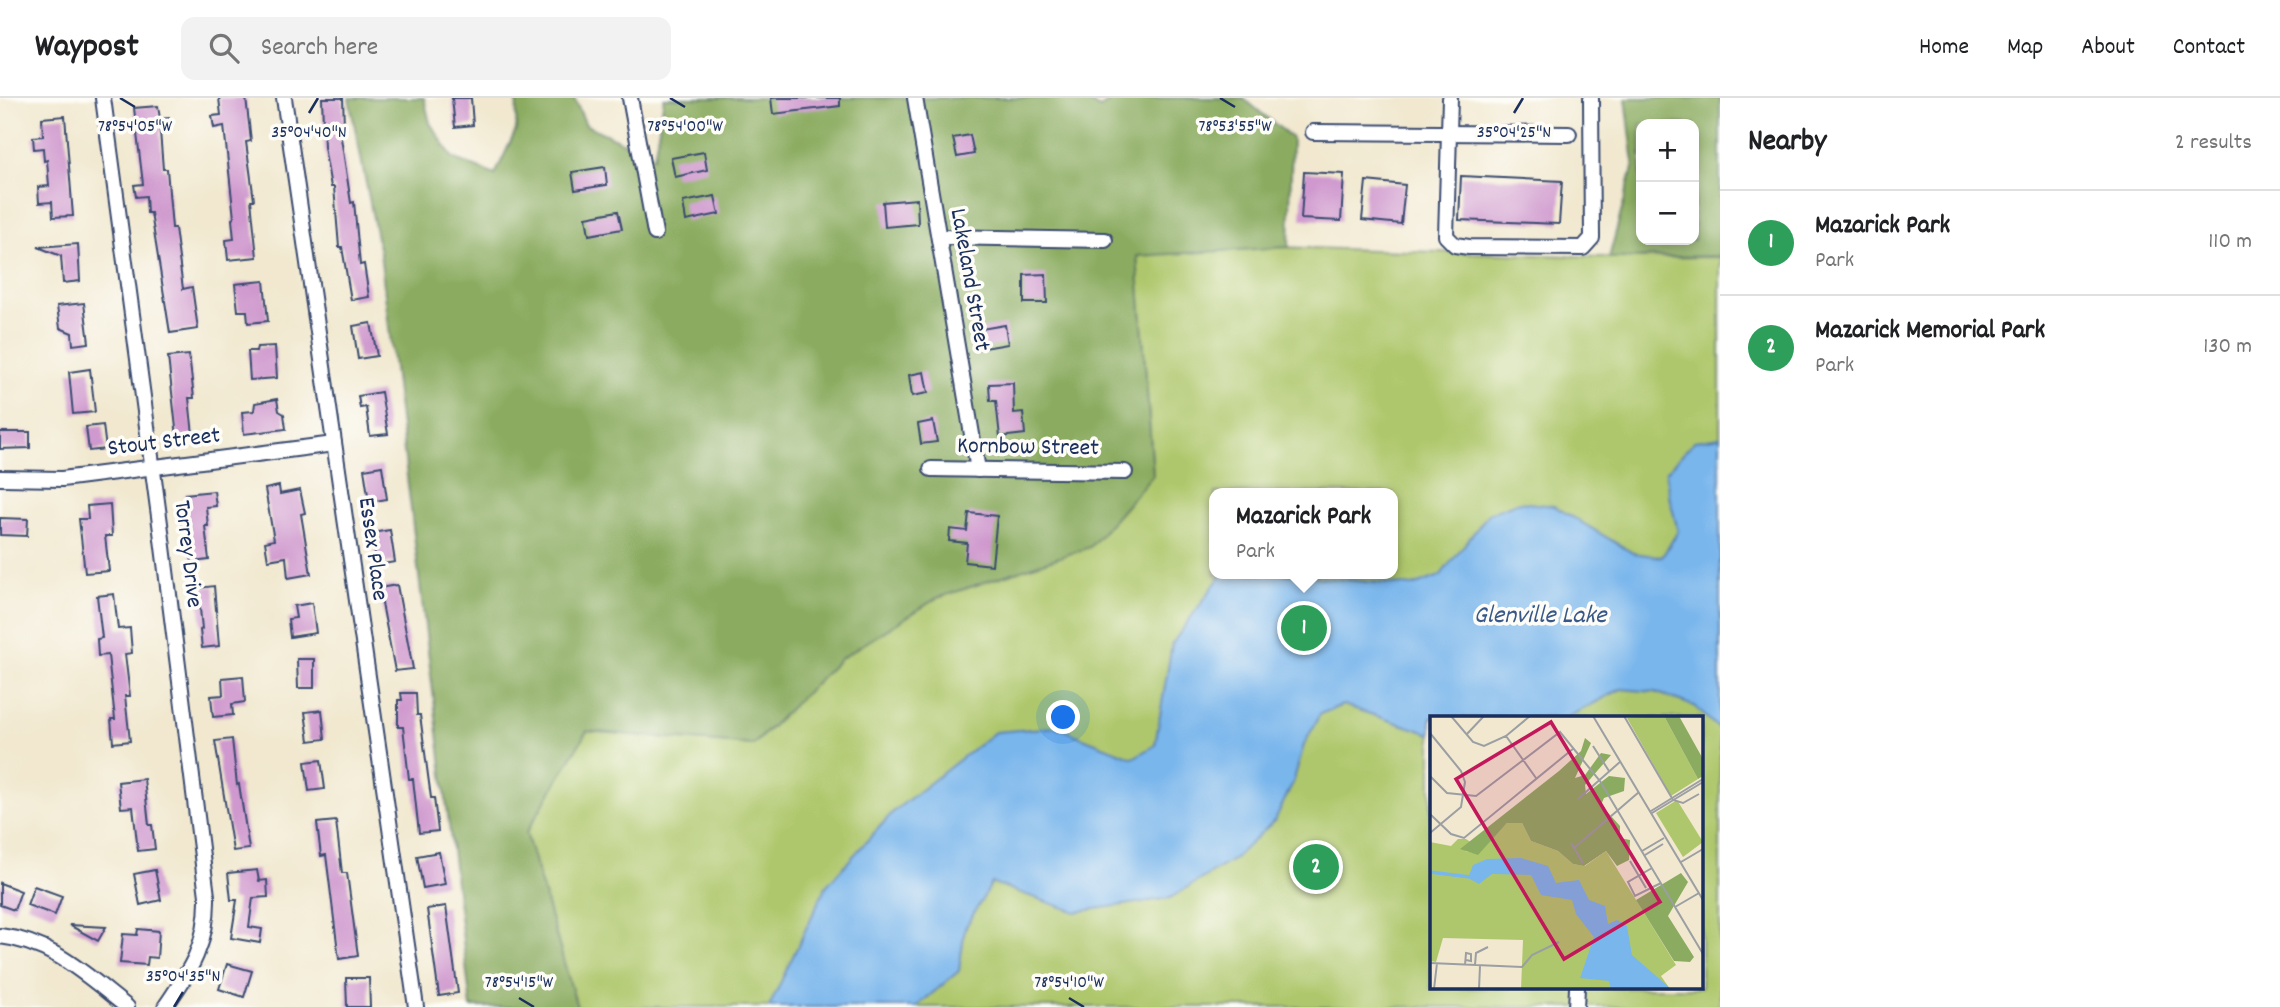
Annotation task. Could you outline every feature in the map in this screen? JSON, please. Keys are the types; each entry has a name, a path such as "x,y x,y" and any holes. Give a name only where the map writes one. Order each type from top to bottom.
{"street":[{"name":"Torrey Drive","path":"103,98 207,908 204,938 196,958 165,1007"},
{"name":"Essex Place","path":"284,98 415,1007"},
{"path":"630,98 655,233"},
{"name":"Lakeland Street","path":"915,98 978,470"},
{"path":"1450,98 1446,236 1455,245 1583,248 1592,238 1591,98"},
{"path":"1313,132 1569,134"},
{"path":"939,237 1105,240"},
{"name":"Stout Street","path":"0,478 62,480 334,444"},
{"name":"Kornbow Street","path":"931,469 1125,472"},
{"path":"0,936 25,941 62,956 127,1007"}],"green space":[{"path":"349,98 424,98 430,123 453,158 495,175 516,130 517,98 574,98 586,125 654,157 664,98 1080,98 1100,108 1115,98 1243,98 1292,138 1289,247 1137,256 1153,475 1090,547 937,598 840,659 753,745 587,731 526,833 577,1007 471,1007 380,253"},
{"path":"1626,98 1720,98 1720,256 1609,258 1634,164"},
{"path":"1276,247 1635,258 1720,257 1720,1007 577,1007 526,833 587,731 753,745 840,659 937,598 1090,547 1153,475 1137,255"}],"water":[{"name":"Glenville Lake","path":"1720,437 1720,730 1694,706 1655,692 1621,689 1570,716 1430,716 1430,734 1343,705 1320,714 1304,745 1293,783 1275,820 1234,859 1170,898 1076,912 992,883 965,928 959,971 916,1007 769,1007 826,886 894,811 995,732 1056,727 1133,758 1155,745 1172,644 1218,579 1337,579 1413,586 1440,576 1489,513 1519,502 1554,506 1633,553 1662,557 1678,531 1666,472 1694,441"}],"building":[{"path":"219,98 246,98 251,141 246,142 254,200 251,200 257,257 228,260 226,240 234,239 234,218 224,126 214,128 212,116 221,115"},
{"path":"322,98 343,98 344,125 339,125 351,203 354,202 360,265 364,264 369,297 351,300 342,247 339,247 334,187 331,187 324,147"},
{"path":"452,98 471,98 473,125 455,127"},
{"path":"771,98 840,98 840,106 773,114"},
{"path":"158,106 160,119 169,118 170,130 160,131 163,169 167,169 172,228 175,228 183,289 192,287 198,329 170,333 151,213 147,213 146,196 136,197 134,185 143,184 134,108"},
{"path":"65,116 73,216 53,217 52,202 39,203 38,187 49,186 47,160 44,161 43,148 34,149 33,137 43,136 42,118"},
{"path":"970,135 974,154 957,157 953,138"},
{"path":"704,152 707,170 675,177 671,158"},
{"path":"605,167 607,185 575,190 572,172"},
{"path":"1304,172 1344,174 1341,221 1301,219"},
{"path":"1461,176 1562,181 1559,224 1459,220"},
{"path":"1366,181 1405,185 1401,224 1362,220"},
{"path":"715,196 719,214 686,221 683,202"},
{"path":"917,199 918,224 885,227 883,202"},
{"path":"618,211 622,229 589,235 586,217"},
{"path":"78,244 80,281 63,283 61,256 38,247"},
{"path":"1046,274 1047,303 1024,303 1024,275"},
{"path":"264,281 268,321 248,323 247,311 238,311 235,284"},
{"path":"84,303 89,343 73,345 72,333 60,328 57,306"},
{"path":"371,323 377,356 358,359 353,326"},
{"path":"1005,325 1008,344 978,349 981,329"},
{"path":"275,346 277,378 250,380 248,351 256,351 257,347"},
{"path":"189,355 194,398 189,398 193,435 177,437 168,357"},
{"path":"90,369 95,412 73,414 69,372"},
{"path":"924,372 928,393 912,396 909,375"},
{"path":"1013,383 1014,413 1023,412 1025,434 1000,437 996,401 990,401 989,384"},
{"path":"381,392 388,434 370,436 366,407 360,408 358,396"},
{"path":"277,399 279,411 284,414 286,429 244,434 242,412 254,411 255,403"},
{"path":"933,421 937,442 921,444 918,424"},
{"path":"103,425 106,449 89,451 86,427"},
{"path":"0,432 30,432 30,448 0,449"},
{"path":"382,466 387,499 369,502 364,469"},
{"path":"279,486 280,494 300,490 305,513 301,514 311,574 288,578 286,557 268,560 265,542 274,540 265,489"},
{"path":"214,491 216,506 206,507 209,560 192,562 188,528 182,529 180,510 186,510 185,494"},
{"path":"110,504 112,536 105,536 109,571 85,573 79,519 88,519 87,506"},
{"path":"969,513 997,516 992,565 965,562 967,543 949,541 950,529 967,531"},
{"path":"0,518 28,519 27,536 0,535"},
{"path":"390,530 395,562 377,565 372,533"},
{"path":"397,585 413,669 395,671 379,588"},
{"path":"214,586 219,646 202,648 198,588"},
{"path":"114,594 118,629 130,628 132,653 125,654 130,696 125,696 130,741 113,743 111,719 115,719 108,655 98,656 97,639 102,638 97,596"},
{"path":"312,603 316,633 290,637 288,619 296,618 294,606"},
{"path":"297,659 314,659 314,688 298,688"},
{"path":"243,676 245,702 232,704 233,715 213,717 211,696 223,695 222,678"},
{"path":"401,693 416,693 417,715 420,715 438,831 419,833 413,779 409,779 403,727 398,727 398,700 402,700"},
{"path":"322,710 325,739 309,741 305,712"},
{"path":"232,739 249,849 233,851 215,741"},
{"path":"321,760 325,789 309,791 305,762"},
{"path":"144,779 149,825 152,825 155,849 138,851 133,807 121,808 118,782"},
{"path":"336,821 342,873 347,873 358,956 339,959 326,855 321,856 317,823"},
{"path":"439,852 445,884 423,888 417,856"},
{"path":"155,870 161,900 140,905 134,874"},
{"path":"257,870 259,881 267,880 268,897 253,898 249,927 262,929 260,943 231,938 237,900 231,900 228,873"},
{"path":"0,883 21,891 14,910 0,905"},
{"path":"34,886 62,896 55,915 27,905"},
{"path":"446,906 458,993 439,996 427,909"},
{"path":"69,925 106,927 98,941"},
{"path":"138,929 159,931 157,958 148,957 147,965 120,963 123,934 137,935"},
{"path":"227,964 252,971 244,997 219,989"},
{"path":"346,978 369,978 370,1007 347,1007"}],"place":[{"name":"Mazarick Park","path":"1304,628"},
{"name":"Mazarick Memorial Park","path":"1316,867"}]}
